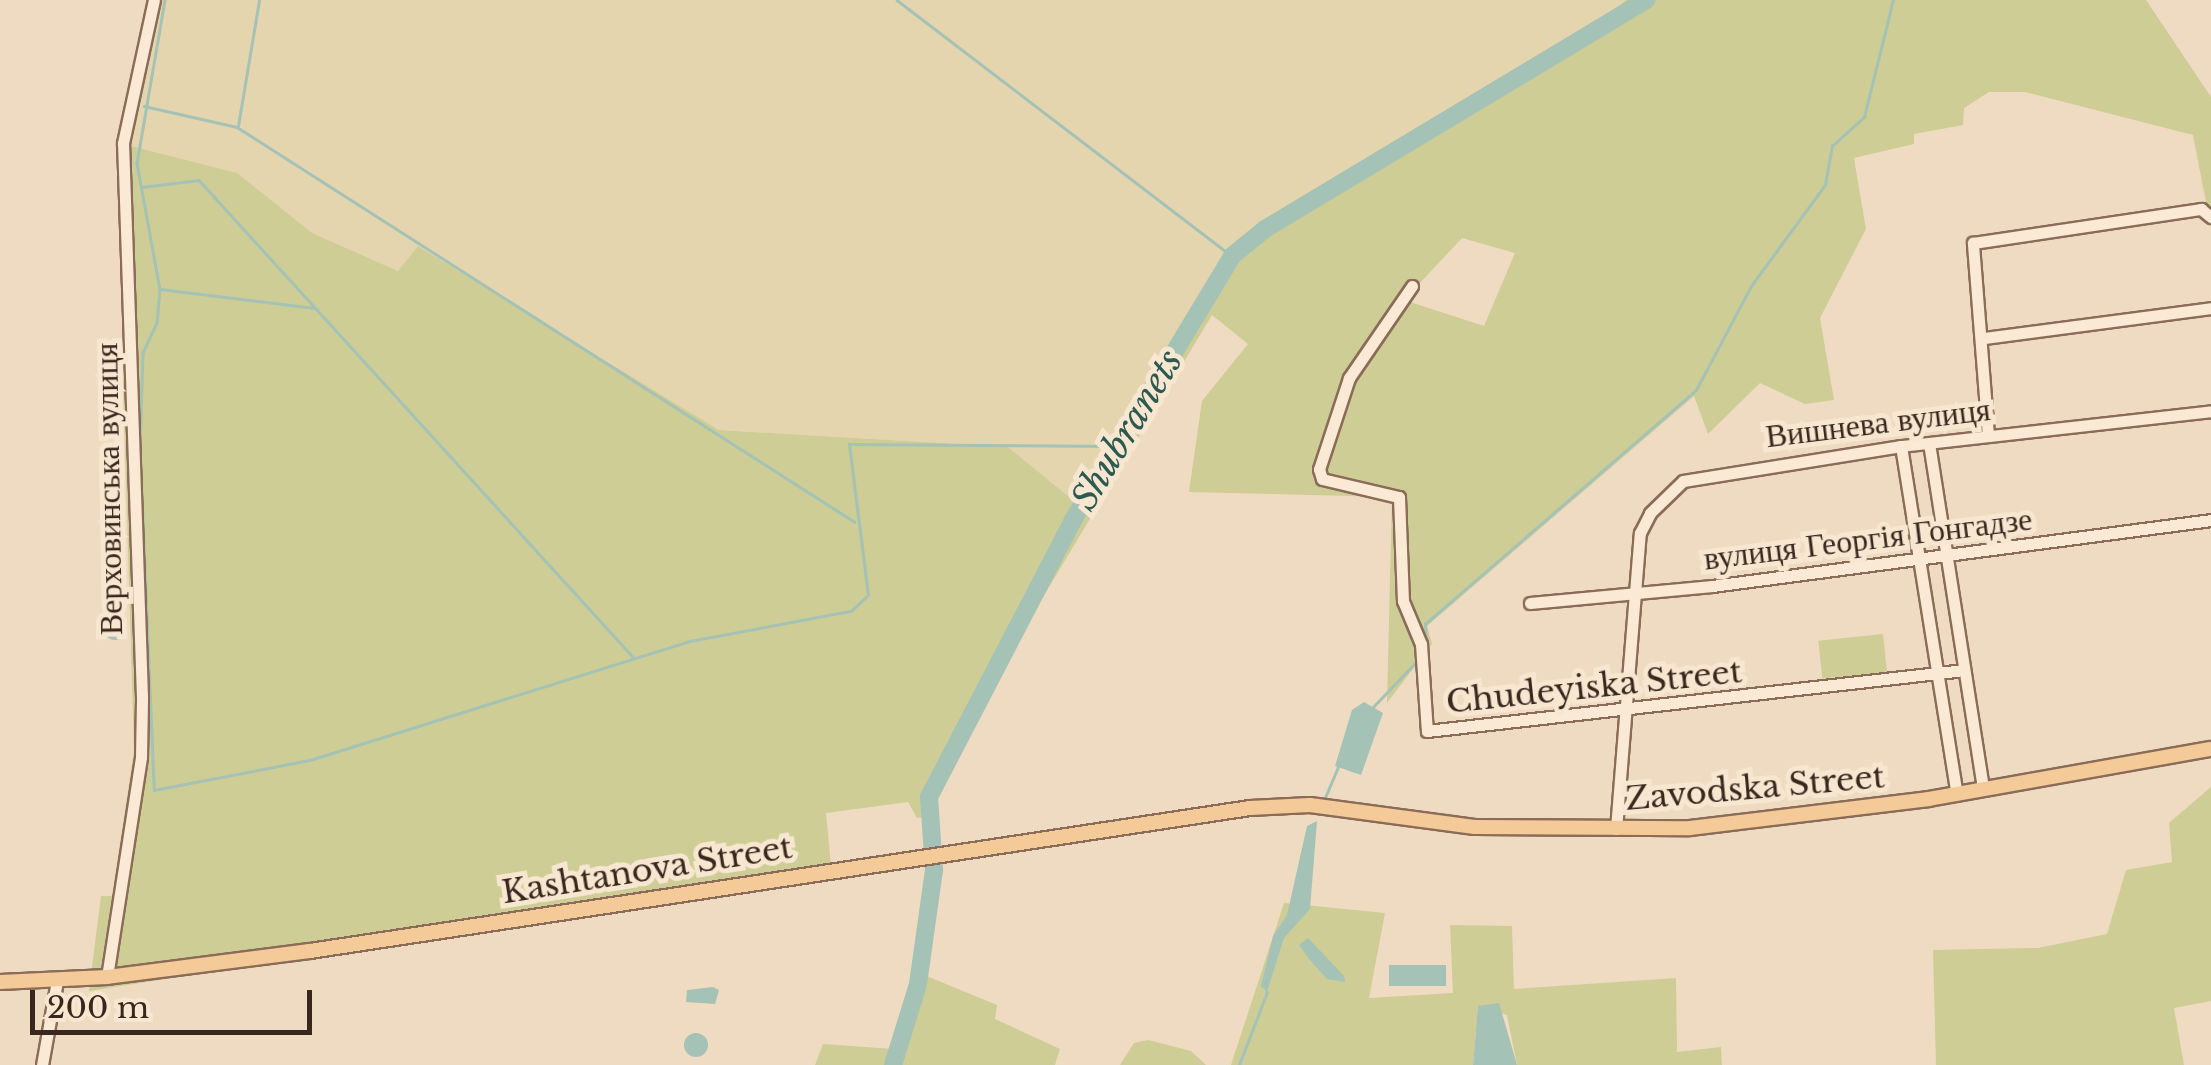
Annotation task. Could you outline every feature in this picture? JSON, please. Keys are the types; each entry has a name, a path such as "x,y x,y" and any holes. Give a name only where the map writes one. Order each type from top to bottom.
{"main road":[{"name":"Zavodska Street","path":"1306,805 1475,827 1708,826 1957,794 2211,749"},
{"name":"Kashtanova Street","path":"0,982 107,978 943,852 1306,805"}],"street":[{"name":"Верховинська вулиця","path":"107,978 141,757 130,431 132,259 123,143 154,0"},
{"path":"1988,435 1984,338 1972,243 2206,213"},
{"name":"Chudeyiska Street","path":"1412,286 1350,378 1324,450 1322,479 1399,497 1403,601 1421,644 1428,731 1964,670"},
{"path":"1984,338 2211,308"},
{"name":"Вишнева вулиця","path":"1616,829 1640,533 1650,513 1682,481 1929,442 2211,411"},
{"path":"1929,442 1983,789"},
{"path":"1901,446 1957,794"},
{"name":"вулиця Георгія Гонгадзе","path":"1530,603 1632,595 1918,561 2211,520"},
{"path":"42,1065 57,981"}],"shaded area":[{"path":"146,0 1626,0 1565,50 1266,224 1224,256 1074,501 1008,447 719,430 419,246 398,271 312,233 278,210 119,143"},
{"path":"1626,0 2146,0 2211,97 2211,228 2193,135 2025,92 1989,92 1964,108 1963,125 1914,134 1914,144 1854,158 1866,229 1820,318 1834,400 1805,404 1760,383 1708,434 1694,396 1427,626 1432,644 1387,703 1392,497 1189,492 1202,401 1248,344 1212,315 1006,659 936,799 935,815 917,818 908,802 826,813 832,875 89,991 101,896 112,896 134,751 123,383 128,280 119,143 237,173 312,233 398,271 418,246 719,430 1008,447 1074,501 1224,256 1266,224 1565,50","holes":["1462,238 1515,253 1484,326 1404,300"]},
{"path":"111,618 119,618 126,629 119,640 111,640 104,633 104,625"},
{"path":"1883,634 1887,672 1822,679 1818,641"},
{"path":"1364,702 1383,713 1361,775 1335,766 1352,710"},
{"path":"2211,787 2211,1001 2174,1008 2184,1065 1936,1065 1933,950 2038,948 2107,934 2126,870 2172,862 2169,823"},
{"path":"1317,821 1310,909 1284,938 1267,992 1261,986 1273,936 1287,915 1307,826"},
{"path":"1284,903 1385,913 1369,998 1453,993 1450,925 1512,926 1514,989 1676,978 1677,1052 1721,1047 1722,1065 1517,1065 1507,1015 1478,1006 1473,1065 1231,1065"},
{"path":"1308,938 1344,976 1345,982 1327,979 1310,960 1299,945"},
{"path":"1389,965 1446,965 1446,986 1389,986"},
{"path":"924,975 997,1005 995,1019 1060,1049 1055,1065 815,1065 823,1044 894,1049 907,999"},
{"path":"687,990 719,990 715,1004 686,1002"},
{"path":"1499,1003 1517,1065 1473,1065 1478,1006"},
{"path":"696,1033 708,1045 696,1057 684,1045"},
{"path":"1148,1040 1191,1051 1206,1065 1120,1065 1134,1043"}],"waterway":[{"path":"165,0 137,163 160,289 315,308"},
{"path":"238,126 259,0"},
{"path":"897,0 1232,256"},
{"name":"Shubranets","path":"893,1065 918,984 934,870 929,797 1073,520 1232,256 1265,229 1646,0"},
{"path":"1426,652 1425,624 1696,390 1751,286 1825,185 1832,146 1864,117 1893,0"},
{"path":"144,106 237,127 855,522"},
{"path":"142,187 199,180 634,658"},
{"path":"160,289 157,323 143,353 140,449 154,790 310,760 690,641 851,611 868,595 849,444 1118,446"},
{"path":"1373,707 1417,661"},
{"path":"1324,800 1338,767"},
{"path":"1239,1065 1267,992"}]}
